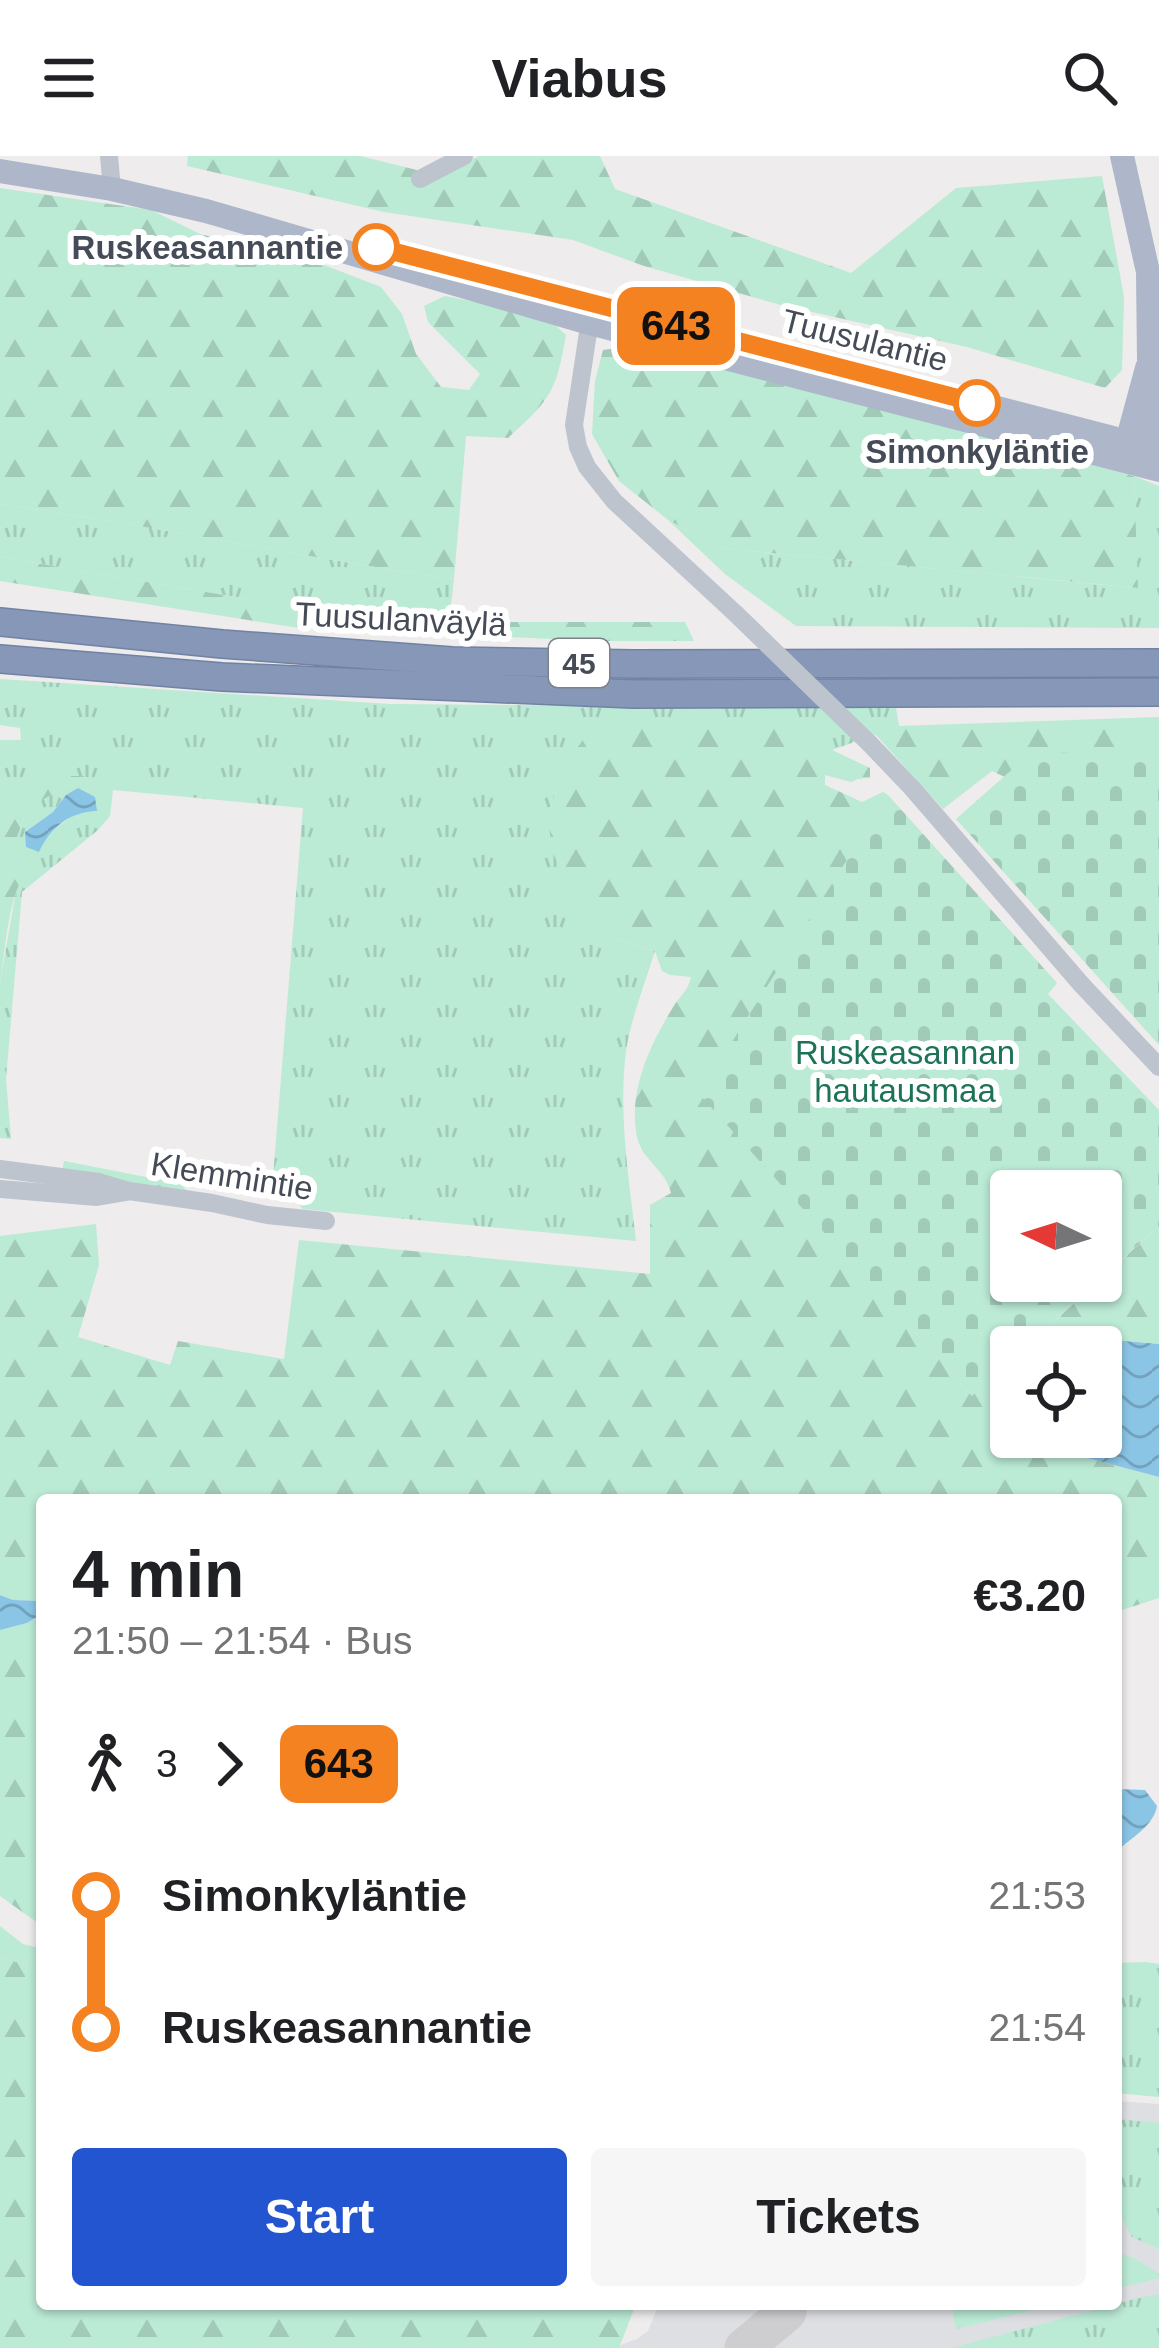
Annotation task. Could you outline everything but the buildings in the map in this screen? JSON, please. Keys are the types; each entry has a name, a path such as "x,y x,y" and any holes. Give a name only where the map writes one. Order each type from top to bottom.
{"highway":[{"path":"0,605 222,644"},
{"name":"Tuusulanväylä","path":"0,622 452,661 1159,663"},
{"name":"Tuusulanväylä","path":"5,660 222,676 633,694 1159,692"}],"main road":[{"path":"1123,156 1148,272 1149,360 1156,389 1145,455"},
{"name":"Tuusulantie","path":"0,171 284,223 591,313 1145,455"}],"street":[{"path":"109,156 112,189"},
{"path":"420,179 464,156"},
{"path":"591,313 574,424 586,467 614,501 869,742 1159,1066"},
{"name":"Klemmintie","path":"0,1169 326,1221"},
{"name":"Klemmintie","path":"0,1189 97,1197 130,1191"}],"shaded area":[{"path":"1122,2101 1159,2104 1159,2348 613,2348 648,2331 657,2310 1122,2310"}],"green space":[{"path":"188,156 360,156 437,175 479,156 600,156 615,189 851,273 956,188 1102,176 1124,297 1122,370 1105,388 967,347 777,304 573,240 384,212 187,166"},
{"path":"0,188 151,210 200,234 319,263 381,287 402,314 416,354 441,387 469,390 480,374 428,322 424,306 445,296 544,315 566,335 549,393 508,438 466,436 454,579 0,504"},
{"path":"637,345 1134,476 1138,588 720,548 667,519 619,481 592,434 595,381 603,350"},
{"path":"1134,476 1159,486 1159,628 796,626 725,574 667,519 720,548 1137,588"},
{"path":"0,504 454,579 449,622 300,608 0,557"},
{"path":"0,557 301,608 449,622 685,622 694,641 299,628 0,581"},
{"path":"0,679 390,704 896,708 899,726 832,750 793,722 564,877 615,939 655,951 631,1026 624,1075 625,1146 636,1241 303,1209 273,1177 303,808 113,790 110,816 98,830 22,892 6,1079 11,1139 0,1138 0,982 23,872 17,837 28,808 69,785 100,788 82,776 0,780 0,740 21,740 20,728 0,725","holes":["66,795 79,811 48,834 25,832 53,812"]},
{"path":"1159,717 1159,791 1026,787 992,771 943,809 875,734 899,726"},
{"path":"793,722 832,750 870,768 870,778 851,782 825,775 825,785 862,802 883,792 888,795 700,1094 971,1395 990,1378 990,1458 1088,1458 1159,1477 1159,1598 1122,1610 1122,1494 36,1494 36,1601 0,1595 0,1236 96,1224 99,1265 78,1337 170,1365 178,1341 284,1359 299,1240 650,1274 650,1205 671,1193 640,1145 635,1103 648,1054 691,977 662,971 655,951 615,939 564,877 553,853 549,827 557,776 590,730"},
{"name":"Ruskeasannan hautausmaa","path":"1033,751 1159,758 1159,1045 956,819"},
{"path":"83,776 103,790 69,785 28,808 17,837 34,863 13,901 0,982 0,780"},
{"name":"Ruskeasannan hautausmaa","path":"888,795 1057,983 1048,994 1159,1110 1159,1226 1122,1259 1122,1170 990,1170 990,1302 1075,1302 1049,1326 990,1326 990,1379 972,1396 699,1094"},
{"path":"64,1161 182,1184 187,1192 62,1171"},
{"path":"1159,1226 1159,1344 1122,1341 1122,1326 1049,1326 1075,1302 1122,1302 1122,1260"},
{"path":"36,1618 36,1922 0,1896 0,1630"},
{"path":"0,1926 23,1944 36,1947 36,1967 0,1958"},
{"path":"0,1958 36,1967 36,2310 634,2310 619,2348 0,2348"},
{"path":"1122,1963 1159,1964 1159,2097 1122,2094"},
{"path":"1122,2120 1159,2123 1159,2249 1132,2237 1122,2219"},
{"path":"1122,2254 1136,2259 1159,2278 1122,2287"},
{"path":"1159,2294 1159,2348 952,2348 1093,2310 1122,2310 1122,2302"},
{"path":"953,2310 1033,2310 956,2329"}],"water":[{"path":"78,788 95,797 97,811 62,823 39,852 26,847 25,832"},
{"path":"1122,1341 1159,1344 1159,1477 1088,1458 1122,1458"},
{"path":"0,1595 36,1601 36,1618 0,1630"},
{"path":"1122,1789 1145,1790 1157,1806 1147,1825 1122,1846"}],"taxiway":[{"path":"744,2348 787,2312"}],"bus line":[{"name":"643","path":"376,247 977,403"}],"place":[{"name":"Ruskeasannantie","path":"376,247"},
{"name":"Simonkyläntie","path":"977,403"}]}
